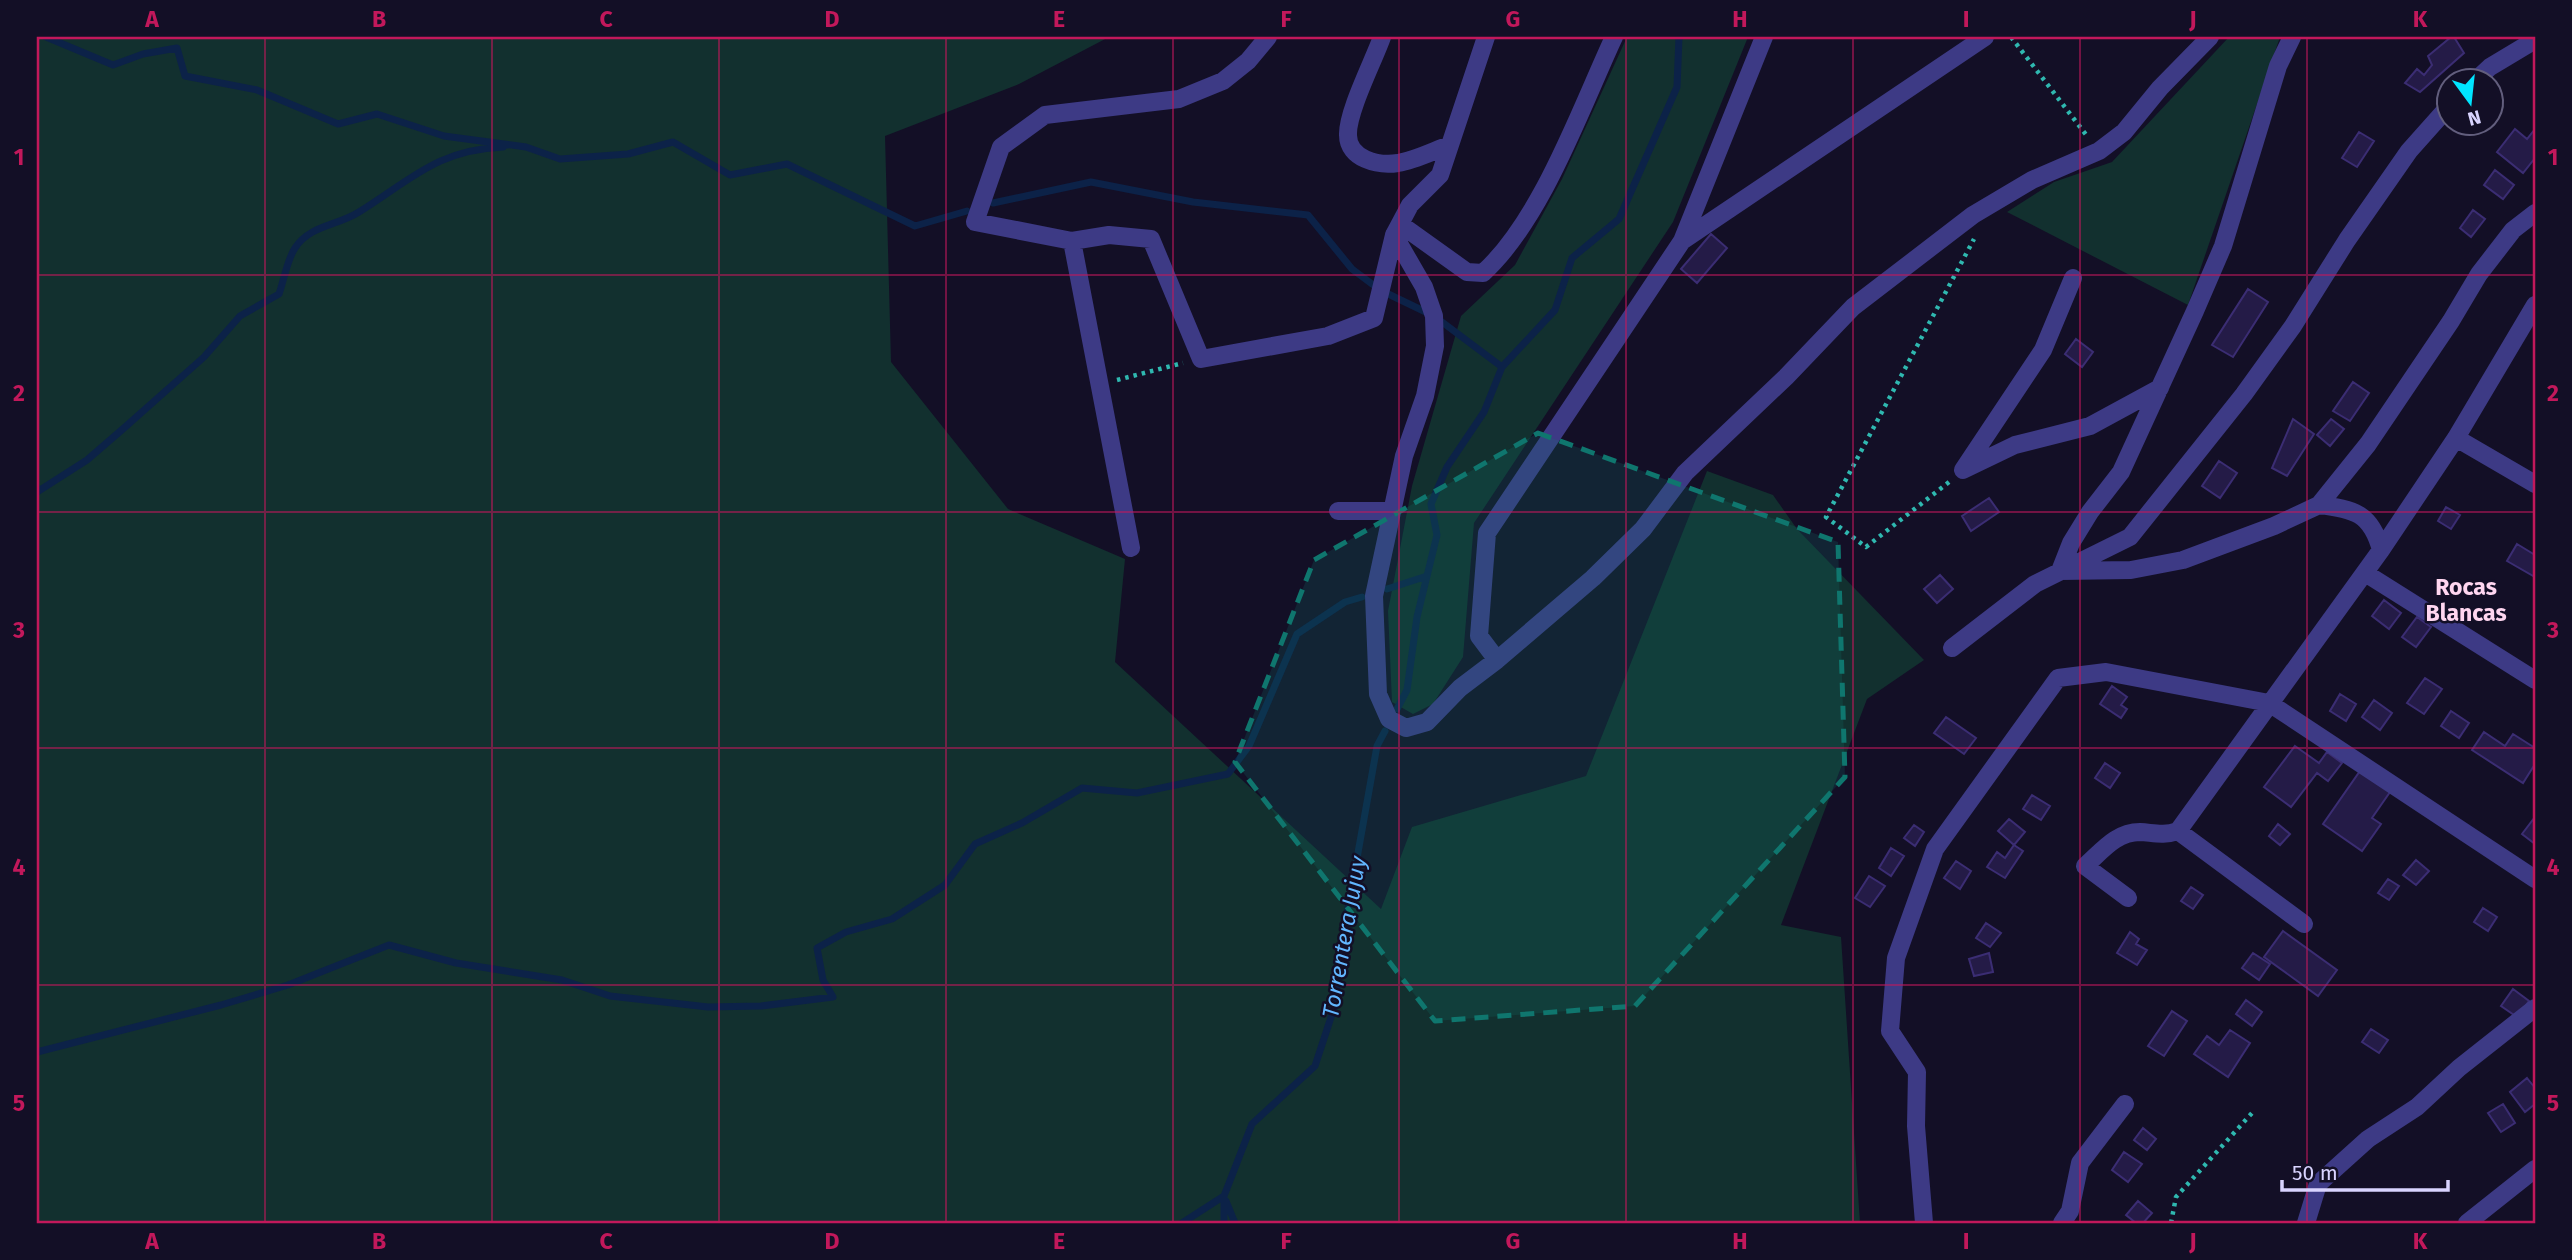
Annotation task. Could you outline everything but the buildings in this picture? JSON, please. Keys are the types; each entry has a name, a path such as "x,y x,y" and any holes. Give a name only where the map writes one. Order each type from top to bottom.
{"street":[{"path":"1268,37 1248,61 1223,80 1179,99 1045,115 1001,147 975,222 1072,242 1109,235 1151,239 1201,359 1328,336 1374,317 1397,229 1410,205 1440,175 1486,37"},
{"path":"1382,37 1352,116 1348,134 1351,147 1360,157 1375,163 1399,163 1450,145"},
{"path":"1397,229 1467,272 1483,273 1505,253 1550,173 1614,37"},
{"path":"1497,660 1479,636 1487,533 1682,241 1764,37"},
{"path":"1682,241 1985,37"},
{"path":"1397,229 1424,287 1434,316 1435,346 1424,396 1404,456 1374,596 1378,694 1389,719 1406,728 1427,722 1460,688 1593,578 1643,529 1685,473 1853,307 1914,258 1993,204 2032,180 2099,151 2124,132 2160,88 2210,37"},
{"path":"2060,571 2071,543 2090,512 2121,472 2223,246 2278,66 2292,37"},
{"path":"2492,66 2535,40"},
{"path":"1952,648 2035,584 2130,537 2244,394 2293,326 2347,240 2402,162 2436,121"},
{"path":"2060,571 2131,570 2183,560 2274,526 2319,505 2368,444 2451,321 2479,274 2513,230 2535,213"},
{"path":"1072,242 1130,548"},
{"path":"1963,470 2043,350 2073,278"},
{"path":"2128,898 2085,866 2119,836 2139,832 2163,836 2178,831 2381,550 2456,438 2535,305"},
{"path":"1963,470 2015,445 2090,426 2160,388"},
{"path":"2456,438 2535,484"},
{"path":"2319,505 2345,508 2365,517 2376,530 2381,550"},
{"path":"1338,511 1392,511"},
{"path":"2365,573 2535,680"},
{"path":"1924,1223 1916,1126 1917,1072 1891,1031 1896,958 1935,849 2058,678 2106,672 2269,703 2535,879"},
{"path":"2178,831 2304,924"},
{"path":"2306,1223 2318,1184 2368,1139 2417,1107 2459,1068 2535,1007"},
{"path":"2062,1223 2070,1211 2080,1163 2124,1104"},
{"path":"2467,1223 2535,1169"}],"path":[{"path":"2011,37 2099,151"},
{"path":"1963,470 1866,547 1826,517 1993,204"},
{"path":"1099,384 1201,359"},
{"path":"2171,1223 2176,1197 2252,1112"}],"highlighted area":[{"path":"1538,433 1838,542 1845,777 1635,1006 1435,1021 1235,762 1314,560"}],"green space":[{"path":"37,37 1109,37 1019,84 885,136 891,362 1008,509 1125,559 1115,662 1381,909 1412,827 1586,776 1707,471 1773,495 1797,529 1924,660 1867,699 1781,925 1841,937 1860,1223 37,1223"},
{"path":"1627,37 1748,37 1673,222 1474,523 1463,657 1433,704 1413,714 1392,702 1388,611 1412,486 1461,316 1515,265 1562,179"},
{"path":"2229,37 2280,37 2188,305 2007,212 2054,182 2112,162"}],"waterway":[{"path":"46,37 113,65 143,54 177,48 185,76 257,90 338,124 377,114 444,136 526,147 560,159 628,154 673,142 730,175 787,164 915,226 967,211"},
{"name":"Torrentera Jujuy","path":"1397,709 1407,690 1417,617 1437,535 1431,504 1447,467 1484,412 1502,367 1555,310 1572,258 1619,219 1677,87 1679,37"},
{"path":"37,492 87,460 124,428 204,357 240,316 279,294 292,253 301,240 316,230 351,217 442,160 480,149 503,147"},
{"path":"993,203 1091,182 1193,202 1308,215 1352,269 1380,290 1434,316 1502,367"},
{"path":"1387,589 1427,576"},
{"path":"37,1052 288,985 389,945 456,963 562,980 610,996 708,1007 761,1006 833,997 823,980 817,948 846,932 892,919 945,885 975,844 1022,823 1082,788 1137,793 1228,774 1249,746 1297,634 1345,602 1362,597"},
{"name":"Torrentera Jujuy","path":"1224,1223 1224,1196 1252,1124 1315,1066 1335,1005 1343,937 1377,746 1385,731"},
{"path":"1182,1223 1224,1196"},
{"path":"1226,1201 1235,1223"}],"district":[{"name":"Rocas Blancas","path":"2466,600"}]}
